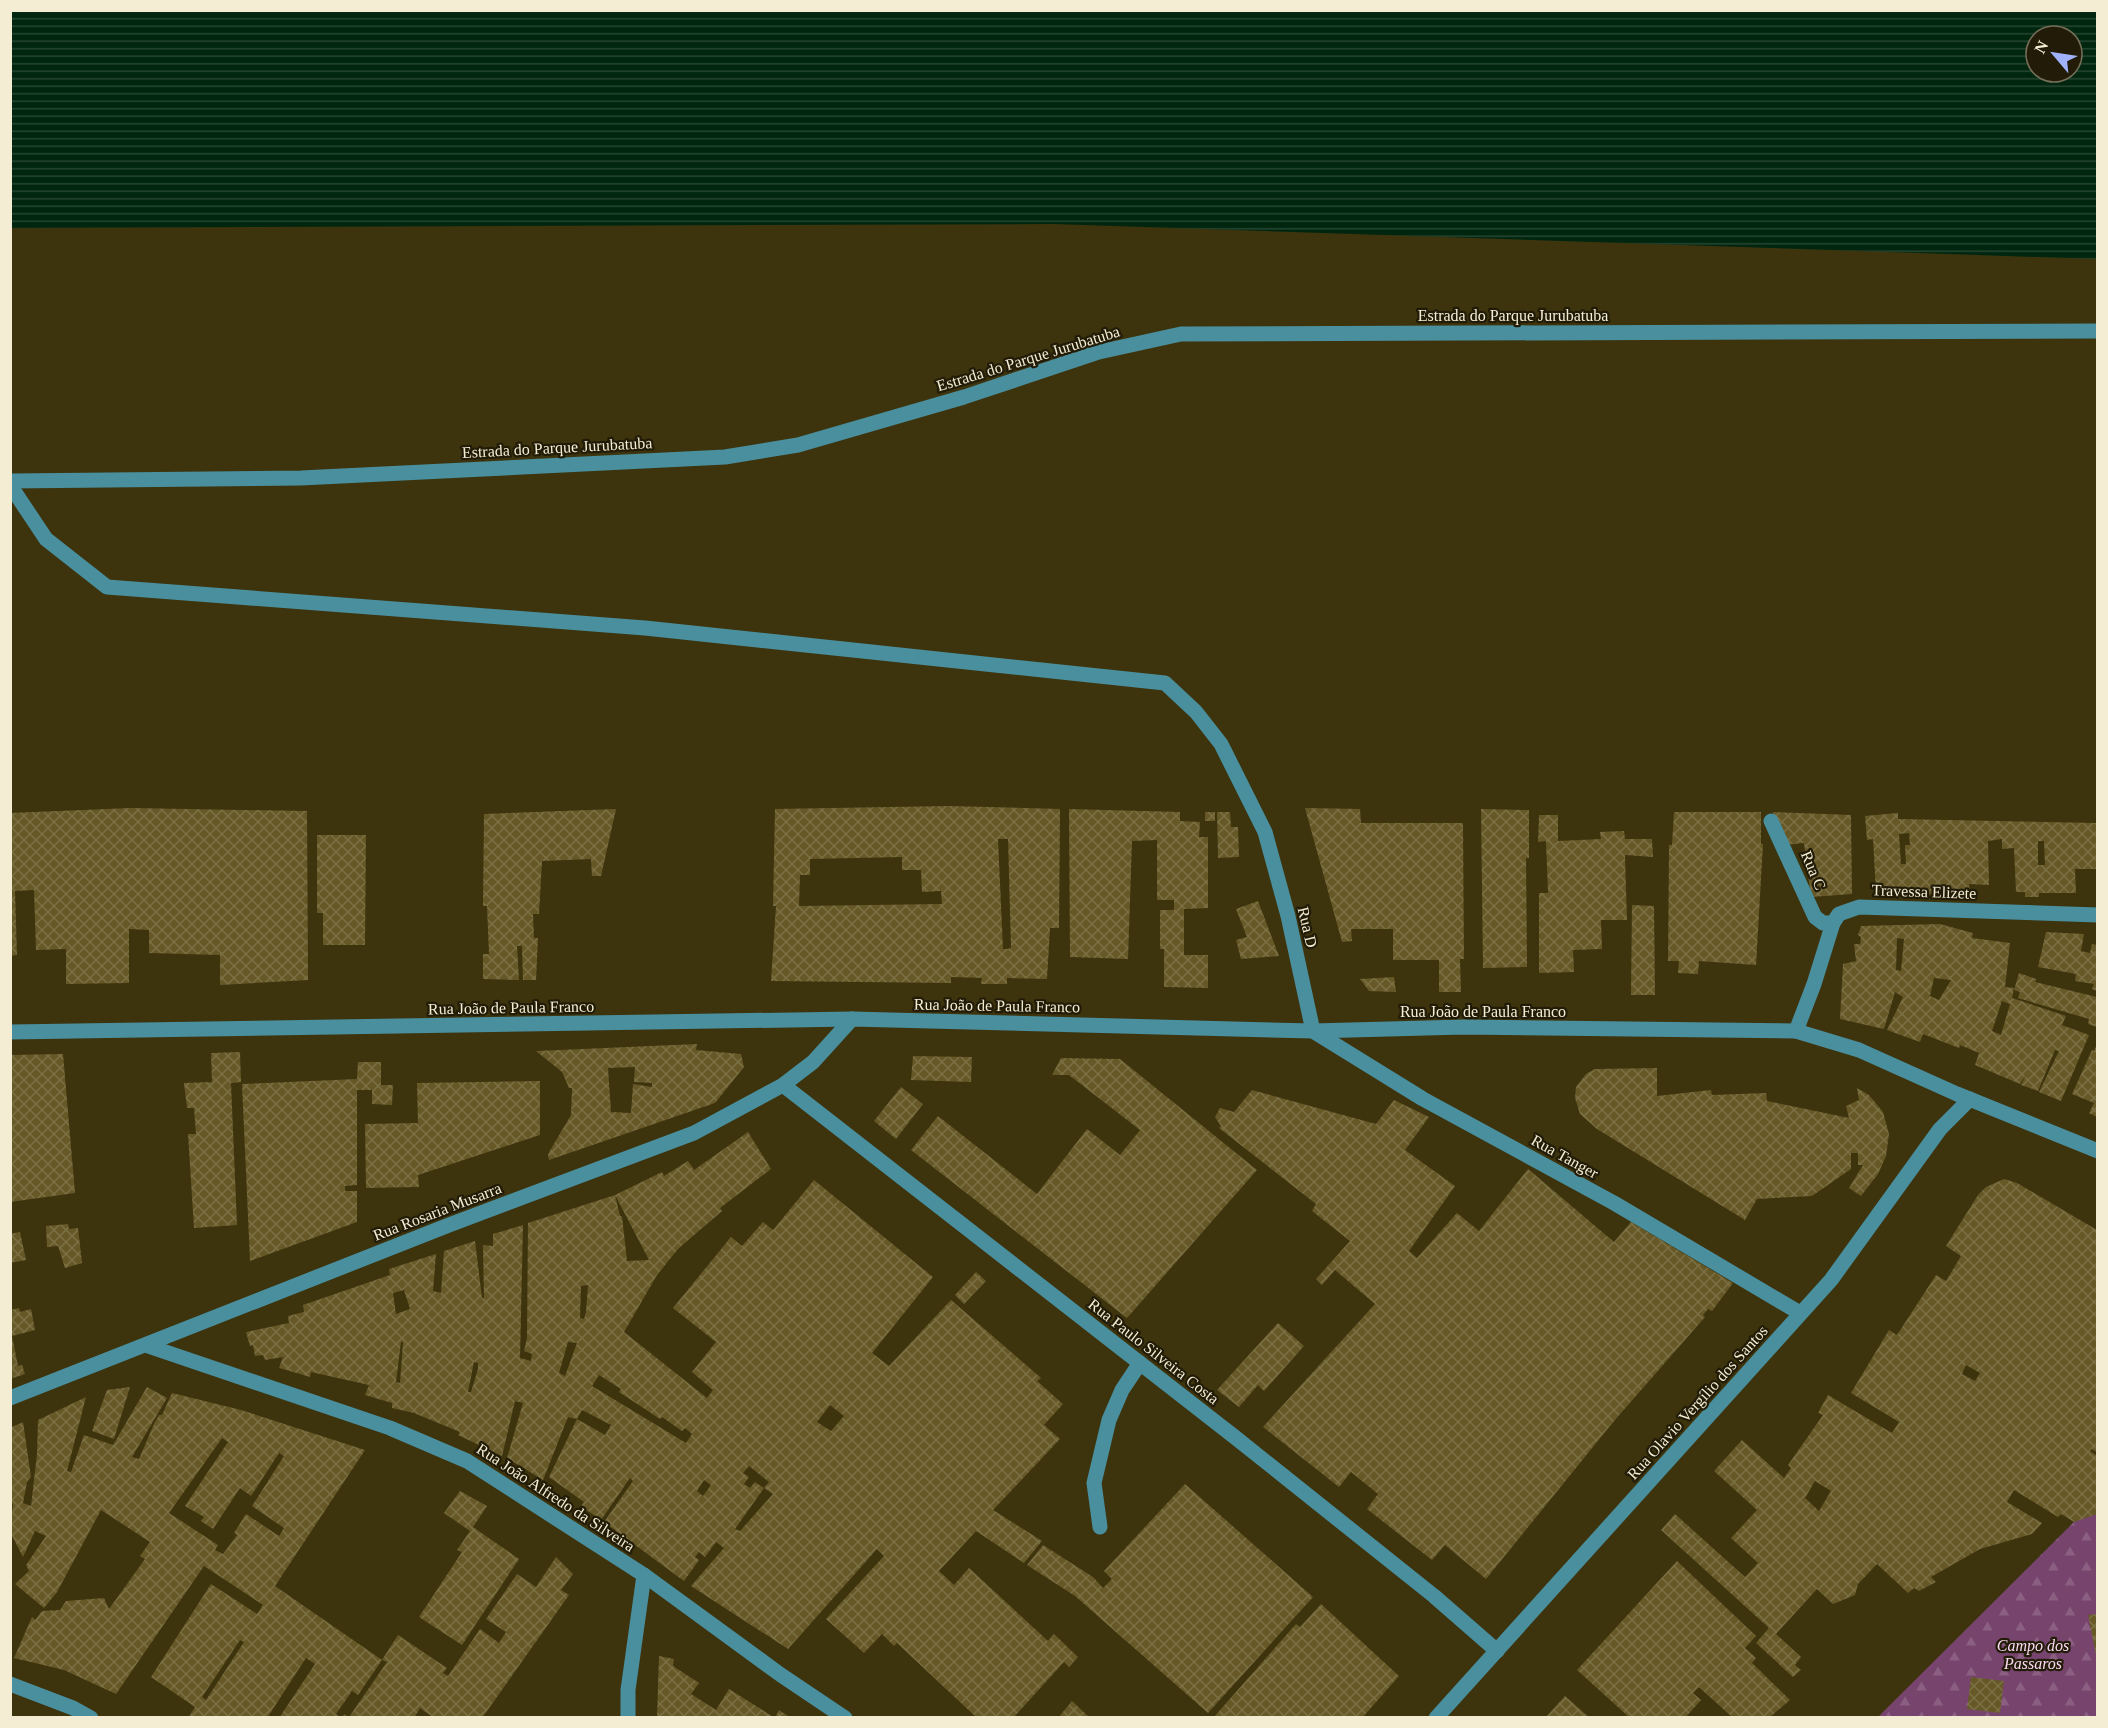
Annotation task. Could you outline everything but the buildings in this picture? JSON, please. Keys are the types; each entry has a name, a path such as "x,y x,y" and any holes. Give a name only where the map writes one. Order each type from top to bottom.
{"street":[{"name":"Estrada do Parque Jurubatuba","path":"10,483 301,478 725,456 798,445 964,397 1099,352 1181,334 2097,331"},
{"name":"Rua D","path":"10,483 46,539 107,587 645,628 1165,682 1196,712 1221,744 1265,832 1288,916 1312,1031"},
{"name":"Rua C","path":"1771,821 1815,917 1823,922 1833,923"},
{"name":"Travessa Elizete","path":"1833,923 1839,914 1859,907 2097,915"},
{"path":"1796,1030 1815,984 1833,923"},
{"name":"Rua João de Paula Franco","path":"10,1032 852,1019 1312,1031 1464,1027 1796,1030 1859,1050 2097,1151"},
{"name":"Rua Rosaria Musarra","path":"10,1398 148,1346 449,1225 694,1133 783,1085 813,1062 852,1019"},
{"name":"Rua Tanger","path":"1312,1031 1423,1099 1614,1203 1800,1313"},
{"name":"Rua Paulo Silveira Costa","path":"783,1085 1434,1596 1497,1652"},
{"name":"Rua Olavio Vergílio dos Santos","path":"1436,1718 1831,1280 1940,1129 1970,1099"},
{"name":"Rua João Alfredo da Silveira","path":"148,1346 390,1428 467,1461 644,1575 781,1675 845,1718"},
{"path":"1100,1527 1094,1483 1106,1430 1122,1390 1140,1363"},
{"path":"628,1718 628,1690 644,1575"},
{"path":"10,1683 74,1708 91,1718"}],"green space":[{"name":"Campo dos Passaros","path":"2097,1499 2097,1717 1878,1717"}],"shaded area":[{"path":"10,11 2097,11 2097,259 1053,224 11,228"}]}
